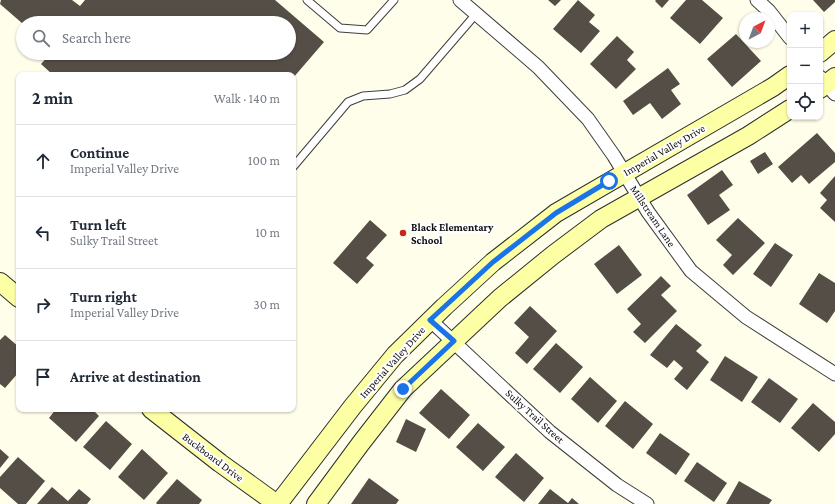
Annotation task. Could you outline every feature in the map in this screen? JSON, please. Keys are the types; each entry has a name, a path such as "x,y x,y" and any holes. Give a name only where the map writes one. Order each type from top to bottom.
{"street":[{"name":"Millstream Lane","path":"460,0 538,67 588,119 648,212 691,271 746,317 835,374"},
{"path":"757,0 769,11 787,34"},
{"path":"823,50 835,40"},
{"name":"Imperial Valley Drive","path":"278,504 353,406 395,355 430,320 493,262 556,213 679,142 787,77"},
{"path":"316,504 361,442 403,389 500,298 553,255 601,219 748,136 787,111"},
{"path":"0,282 16,295"},
{"name":"Sulky Trail Street","path":"430,320 550,432 617,485 647,504"},
{"name":"Buckboard Drive","path":"155,412 220,463 278,504"}],"lane":[{"path":"307,0 340,28 366,30 390,1"},
{"path":"296,163 348,102 363,96 390,94 405,90 420,79 476,14"}],"building":[{"path":"1,0 72,0 80,6 85,0 275,0 294,16 16,16 16,18 0,4"},
{"path":"548,0 561,0 555,6"},
{"path":"578,0 595,15 589,22 600,31 581,53 553,29"},
{"path":"669,0 662,8 655,1"},
{"path":"686,0 702,0 723,18 700,44 670,18"},
{"path":"813,0 835,0 835,2 824,12"},
{"path":"296,18 324,42 296,75 296,72 50,72 41,64 45,60 296,60"},
{"path":"736,34 739,37 739,48 749,48 761,61 732,87 707,59"},
{"path":"617,36 634,52 627,60 636,69 616,89 590,64"},
{"path":"668,68 680,84 671,90 681,104 662,119 650,103 633,115 623,101"},
{"path":"817,133 835,153 835,162 809,184 801,175 792,183 778,167"},
{"path":"765,152 773,164 758,174 750,161"},
{"path":"722,170 733,185 719,195 730,210 708,225 687,195"},
{"path":"835,176 835,222 820,208 827,200 820,193"},
{"path":"738,218 765,243 733,275 723,265 732,255 716,240"},
{"path":"370,220 387,235 366,258 374,265 357,284 333,263"},
{"path":"775,243 793,255 771,287 753,274"},
{"path":"619,245 642,275 617,294 594,264"},
{"path":"819,273 835,283 835,311 827,323 799,304"},
{"path":"661,276 671,286 661,295 677,311 645,343 633,332 641,324 627,309"},
{"path":"530,306 557,331 527,364 515,353 529,337 514,323"},
{"path":"676,324 702,345 696,351 709,362 687,390 674,379 683,368 674,360 667,368 650,355"},
{"path":"5,335 16,344 16,375 5,388 0,384 0,340"},
{"path":"556,343 583,367 560,393 533,369"},
{"path":"725,356 758,377 742,402 710,380"},
{"path":"590,377 617,401 598,423 571,399"},
{"path":"769,378 798,399 780,423 751,402"},
{"path":"441,389 470,415 449,439 419,413"},
{"path":"625,401 653,424 633,449 605,426"},
{"path":"813,403 835,422 835,434 819,452 791,428"},
{"path":"54,412 95,412 99,416 76,442 49,418"},
{"path":"406,419 426,429 416,452 396,442"},
{"path":"106,421 132,444 110,470 83,447"},
{"path":"478,423 505,447 483,471 456,447"},
{"path":"660,433 690,454 676,475 646,453"},
{"path":"0,449 9,457 0,468"},
{"path":"142,449 168,473 144,500 118,477"},
{"path":"516,453 544,478 524,502 495,477"},
{"path":"18,457 45,481 26,504 18,504 0,488 0,477"},
{"path":"697,462 727,483 714,502 684,481"},
{"path":"369,478 399,500 396,504 351,504"},
{"path":"177,479 202,500 199,504 156,503"},
{"path":"739,481 772,500 769,504 726,504"},
{"path":"52,487 68,501 79,489 91,499 87,504 37,504"},
{"path":"550,489 568,503 572,498 579,504 538,504"}],"place":[{"name":"Black Elementary School","path":"403,233"}],"route":[{"path":"403,389 454,341 430,320 493,262 556,213 609,181"}]}
